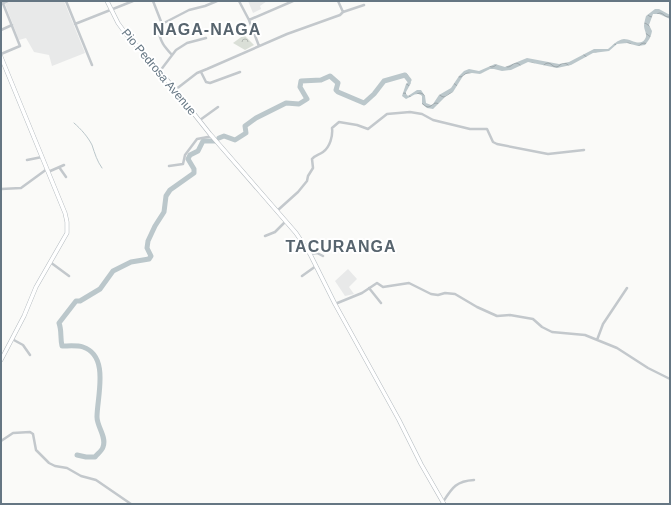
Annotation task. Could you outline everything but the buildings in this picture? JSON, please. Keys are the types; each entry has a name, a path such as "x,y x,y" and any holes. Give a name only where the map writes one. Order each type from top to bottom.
{"main road":[{"name":"Pio Pedrosa Avenue","path":"107,1 126,34 160,71 175,91 278,210 296,233 310,254 335,304 399,420 421,464 444,503"},
{"path":"1,56 67,222 67,233 36,287 12,340 1,360"}],"street":[{"path":"1,56 20,46 2,3 8,1"},
{"path":"66,1 92,65"},
{"path":"75,24 124,2 133,1"},
{"path":"153,1 162,24"},
{"path":"172,55 162,44 160,39 158,30 162,24 189,10 217,1"},
{"path":"239,1 249,20 259,46"},
{"path":"249,20 293,1"},
{"path":"338,1 343,12"},
{"path":"175,91 189,79 201,72 287,34 364,5"},
{"path":"1,30 12,25"},
{"path":"160,71 176,50 187,43 206,38"},
{"path":"201,72 206,82 210,83 240,72"},
{"path":"200,120 218,107"},
{"path":"278,210 298,192 307,181 313,168 312,159 314,156 325,151 332,134 332,128 339,122 357,125 368,129 387,114 410,112 422,114 433,120 470,129 487,129 493,142 497,144 548,154 584,150"},
{"path":"169,166 182,164 185,155 197,139 215,138"},
{"path":"26,160 42,157"},
{"path":"1,189 21,188 48,171 64,165"},
{"path":"59,167 66,177"},
{"path":"265,236 275,232 286,221"},
{"path":"310,254 317,253 323,256"},
{"path":"50,262 69,276"},
{"path":"302,276 316,266"},
{"path":"335,304 362,293 377,283 383,287 409,283 431,294 455,294 477,307 497,316 533,319 542,327 552,332 582,334 617,348 648,368 670,379"},
{"path":"369,288 381,303"},
{"path":"597,340 606,320 627,288"},
{"path":"12,340 23,345 30,355"},
{"path":"1,441 13,433 30,432 33,434 36,450 49,463 55,466 67,468 81,476 96,480 131,504"},
{"path":"444,503 452,487 467,480 474,480"}],"shaded area":[{"path":"12,1 64,1 85,53 52,66 49,55 34,52 26,38 19,40 5,4"},
{"path":"248,1 267,1 260,6 261,9 253,13"},
{"path":"348,269 357,279 349,287 354,294 345,296 335,281"}],"green space":[{"path":"244,35 254,45 245,50 233,43"}],"water":[{"path":"655,9 659,9 670,15 670,19 659,14 653,14 649,25 652,33 645,45 638,46 627,43 617,44 609,51 593,53 571,65 557,68 528,62 511,70 502,71 490,69 480,74 466,74 463,76 453,92 445,97 433,109 427,108 422,104 422,96 418,94 406,99 402,96 408,82 404,76 406,73 411,83 406,94 408,96 417,90 421,90 425,96 426,103 431,105 439,95 451,88 464,71 469,69 479,71 495,64 505,67 527,58 559,64 569,62 594,49 608,49 615,43 624,39 638,43 641,42 646,37 644,23 646,16"}],"waterway":[{"path":"219,138 224,136 235,140 246,133 245,126 256,118 286,103 299,104 307,99 300,87 301,81 321,80 330,76 338,83 336,90 338,92 364,103 374,94 384,81 405,75 409,80"},
{"path":"74,123 84,133 92,145 97,160 102,168"},
{"path":"77,455 95,457 103,447 104,440 97,421 100,388 99,368 97,359 91,352 83,347 62,346 59,323 76,301 80,301 100,289 113,271 131,262 149,259 151,256 147,248 148,241 164,212 166,196 170,190 194,173 194,169 188,159 190,155 198,151 203,141 215,141"}],"district":[{"name":"NAGA-NAGA","path":"207,29"},
{"name":"TACURANGA","path":"341,246"}]}
